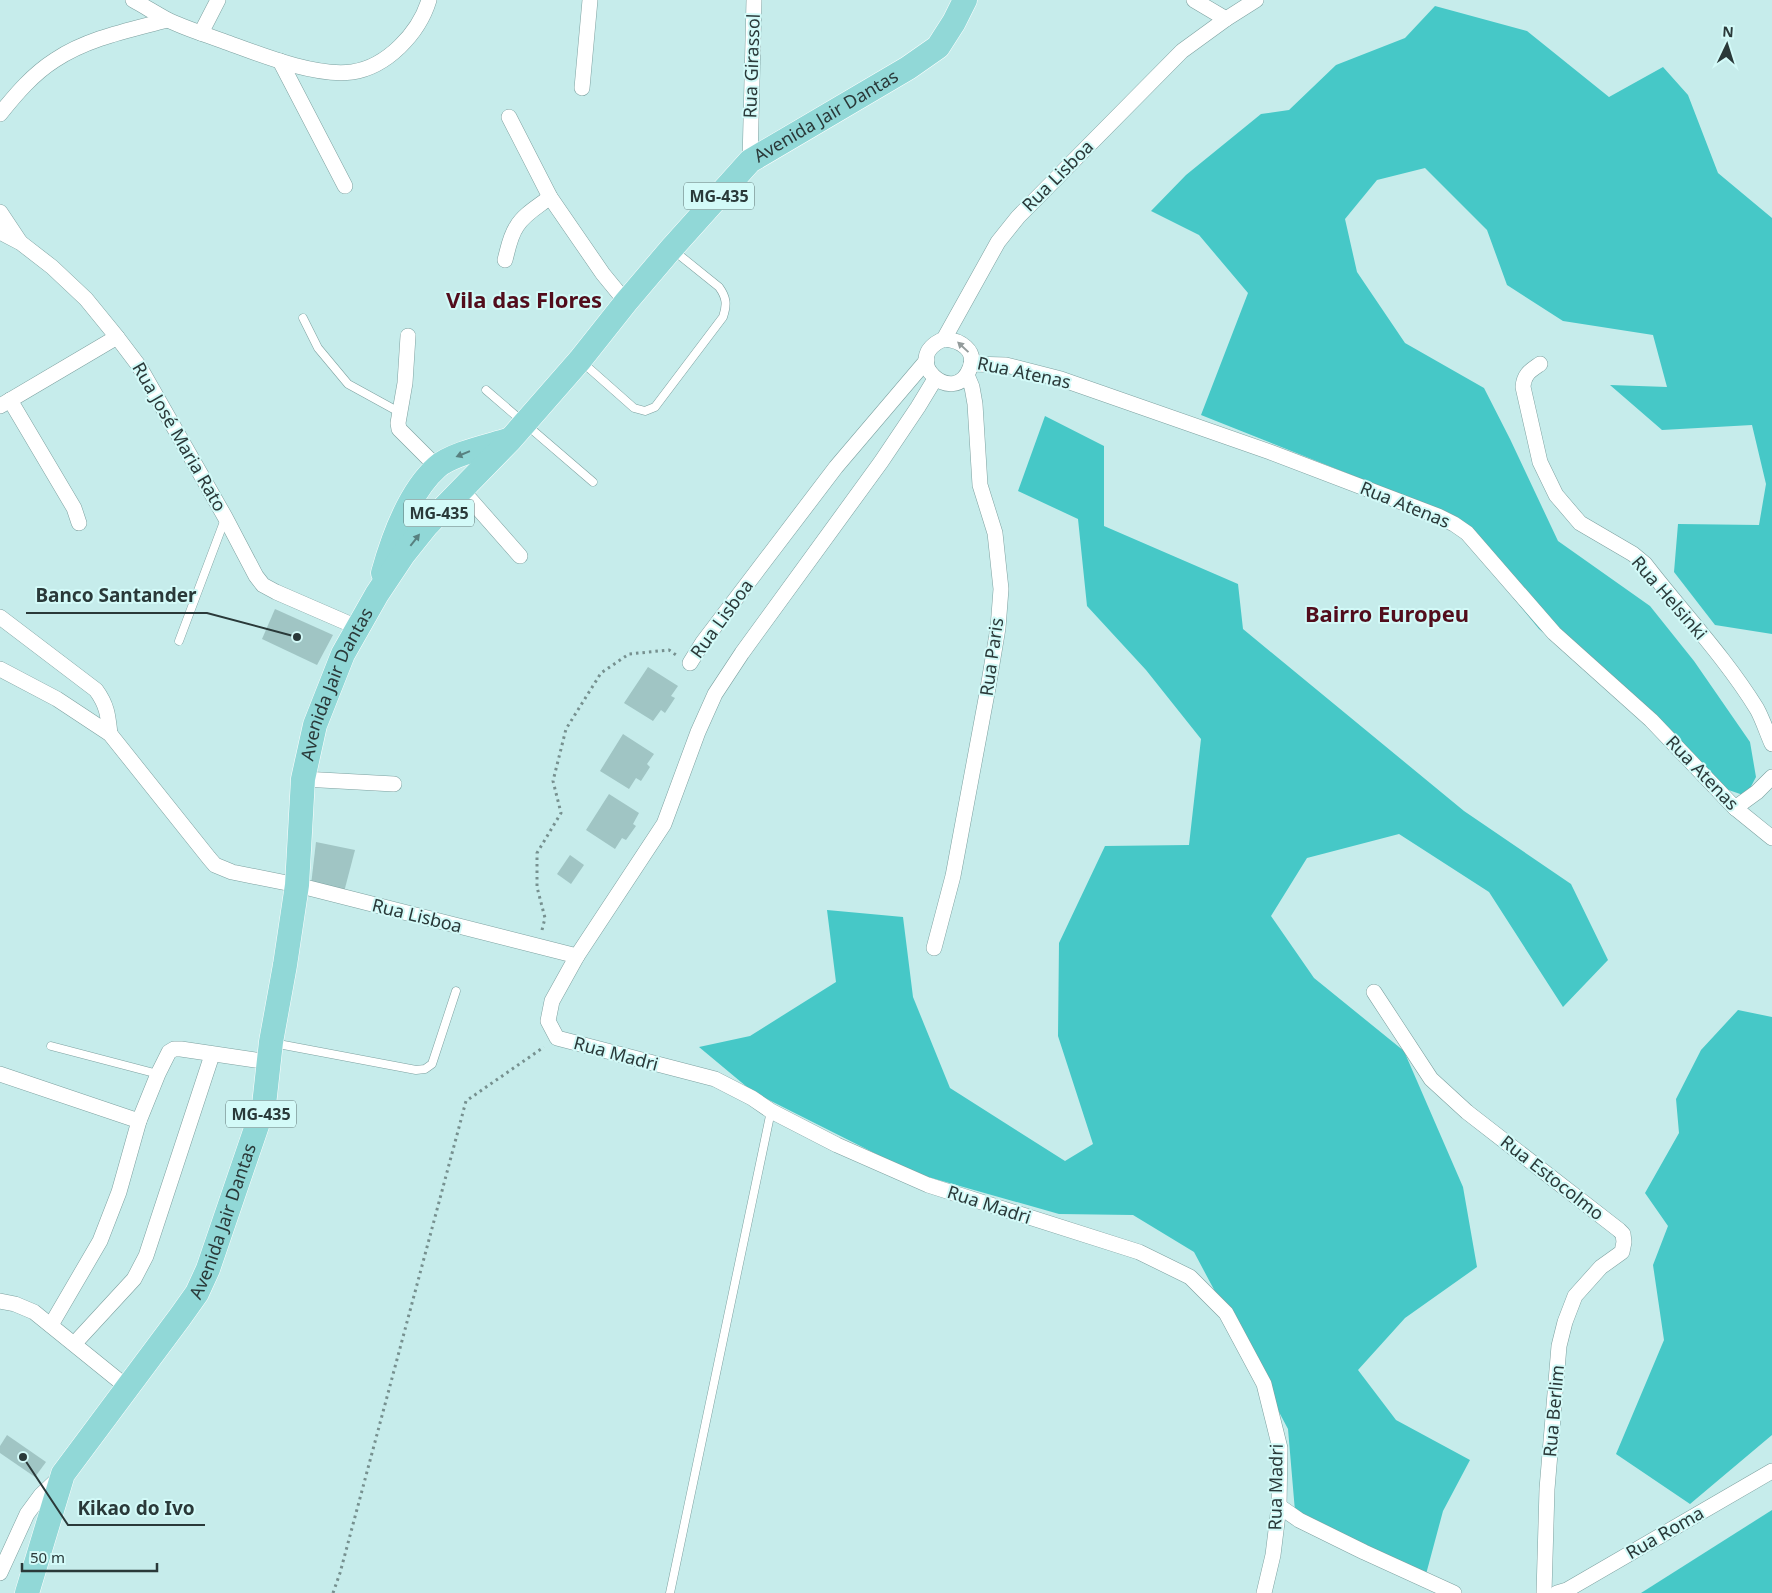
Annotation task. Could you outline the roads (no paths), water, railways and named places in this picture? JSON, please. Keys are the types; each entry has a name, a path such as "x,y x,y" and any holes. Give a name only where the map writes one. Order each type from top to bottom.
{"main road":[{"name":"Avenida Jair Dantas","path":"27,1593 63,1474 197,1293 208,1269 264,1105 270,1052 297,885 303,779 315,725 343,654 377,594 403,555 427,525 517,431 580,360 671,249 750,161 908,68 938,47 965,0"},
{"name":"Avenida Jair Dantas","path":"377,594 391,544 404,515 418,490 437,466 517,431"}],"street":[{"path":"133,0 167,20 280,61 322,71 351,72 373,67 391,54 413,31 429,0"},
{"path":"201,33 218,0"},
{"path":"582,88 590,0"},
{"name":"Rua Girassol","path":"750,161 754,0"},
{"path":"1194,0 1226,19"},
{"name":"Rua Lisboa","path":"690,663 703,642 836,467 926,360 932,347 944,340 998,242 1018,216 1182,51 1256,0"},
{"path":"0,114 32,77 55,59 80,46 167,20"},
{"path":"280,61 346,186"},
{"path":"510,117 550,197 603,274 626,302"},
{"path":"505,260 517,225 524,217 550,197"},
{"path":"0,212 21,243"},
{"name":"Rua José Maria Rato","path":"0,232 21,243 52,267 86,300 139,366 225,517 256,576 263,585 359,628"},
{"path":"408,336 405,383 399,412 399,429 437,466"},
{"path":"79,523 74,508 5,403 117,337"},
{"name":"Rua Atenas","path":"944,340 955,340 964,345 970,354 969,370 1006,365 1061,378 1270,452 1438,516 1454,524 1467,533 1554,633 1651,720 1735,808 1772,838"},
{"path":"926,360 930,374 935,379 943,382 952,384 960,381 969,370"},
{"name":"Rua Helsinki","path":"1540,364 1527,373 1523,386 1540,462 1556,495 1580,523 1633,554 1645,564 1748,695 1758,711 1772,744"},
{"name":"Rua Paris","path":"934,948 954,876 998,628 1001,589 994,532 980,485 975,404 969,370"},
{"name":"Rua Lisboa","path":"110,734 215,865 232,872 297,885 577,956 664,824 698,732 715,694 742,653 881,462 918,408 935,379"},
{"path":"461,489 520,556"},
{"path":"0,617 96,690 108,712 110,734"},
{"path":"0,668 57,699 110,734"},
{"path":"1735,808 1757,792 1772,777"},
{"name":"Avenida Jair Dantas","path":"303,779 394,784"},
{"name":"Rua Madri","path":"577,956 552,1001 548,1021 556,1038 715,1080 752,1098 771,1111 837,1145 928,1185 1139,1252 1190,1277 1226,1314 1264,1384 1280,1448 1279,1506 1273,1556 1264,1593"},
{"name":"Rua Estocolmo","path":"1374,992 1431,1079 1467,1112 1619,1230 1623,1234 1622,1252"},
{"path":"51,1325 100,1241 119,1192 139,1121 158,1074 171,1050 181,1049 212,1054 270,1052"},
{"path":"75,1343 134,1279 140,1270 212,1054"},
{"path":"0,1074 139,1121"},
{"name":"Rua Berlim","path":"1544,1593 1547,1490 1559,1346 1565,1322 1575,1296 1601,1268 1622,1252"},
{"path":"0,1301 15,1304 34,1312 75,1343 128,1388"},
{"name":"Rua Roma","path":"1557,1593 1575,1585 1772,1471"},
{"name":"Avenida Jair Dantas","path":"0,1573 27,1514 41,1494 63,1474"},
{"path":"1279,1506 1299,1520 1454,1593"}],"lane":[{"path":"580,360 634,408 645,411 656,407 723,317 727,304 720,287 671,249"},
{"path":"303,318 318,348 348,384 399,412"},
{"path":"486,390 517,431 593,482"},
{"path":"179,641 225,517"},
{"path":"270,1052 416,1070 425,1069 432,1064 456,991"},
{"path":"51,1046 158,1074"},
{"path":"670,1593 771,1111"}],"place":[{"name":"Banco Santander","path":"297,637"},
{"name":"Kikao do Ivo","path":"23,1457"}],"district":[{"name":"Vila das Flores","path":"524,300"},
{"name":"Bairro Europeu","path":"1387,614"}]}
